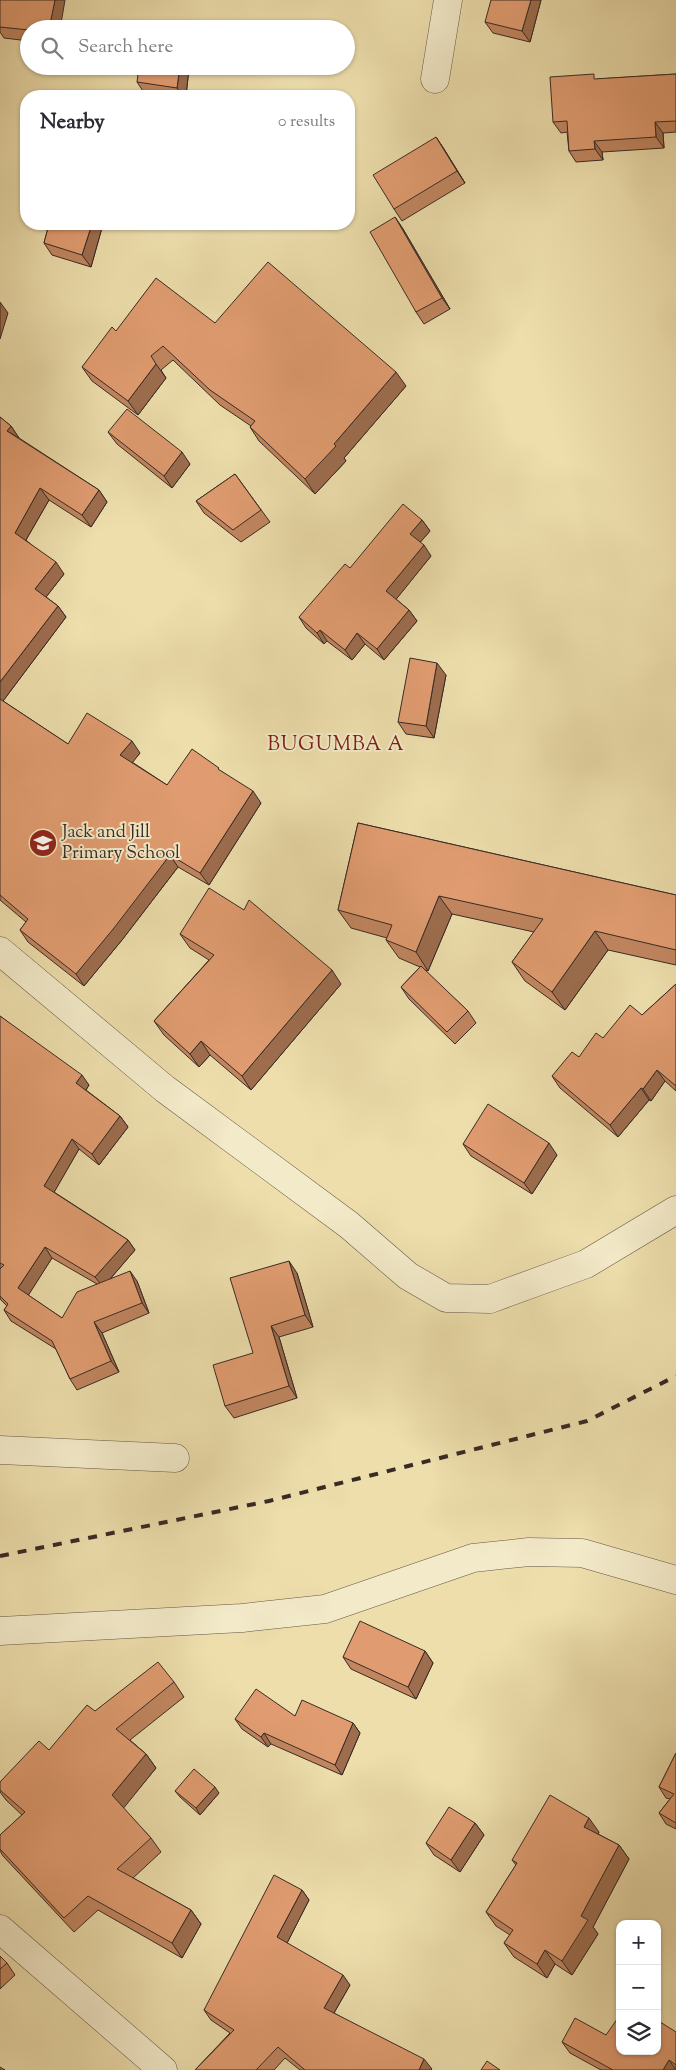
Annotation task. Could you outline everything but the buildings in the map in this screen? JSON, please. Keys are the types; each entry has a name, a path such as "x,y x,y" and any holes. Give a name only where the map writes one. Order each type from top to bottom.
{"street":[{"path":"435,79 448,0"},
{"path":"0,951 165,1089 349,1225 408,1276 446,1298 490,1299 586,1264 676,1210"},
{"path":"0,1450 175,1458"},
{"path":"0,1631 242,1618 325,1609 473,1558 529,1552 582,1553 676,1580"},
{"path":"0,1929 163,2070"}],"railway":[{"path":"0,1556 269,1501 587,1421 676,1376"}],"place":[{"name":"Jack and Jill Primary School","path":"43,843"}],"district":[{"name":"BUGUMBA A","path":"336,745"}]}
